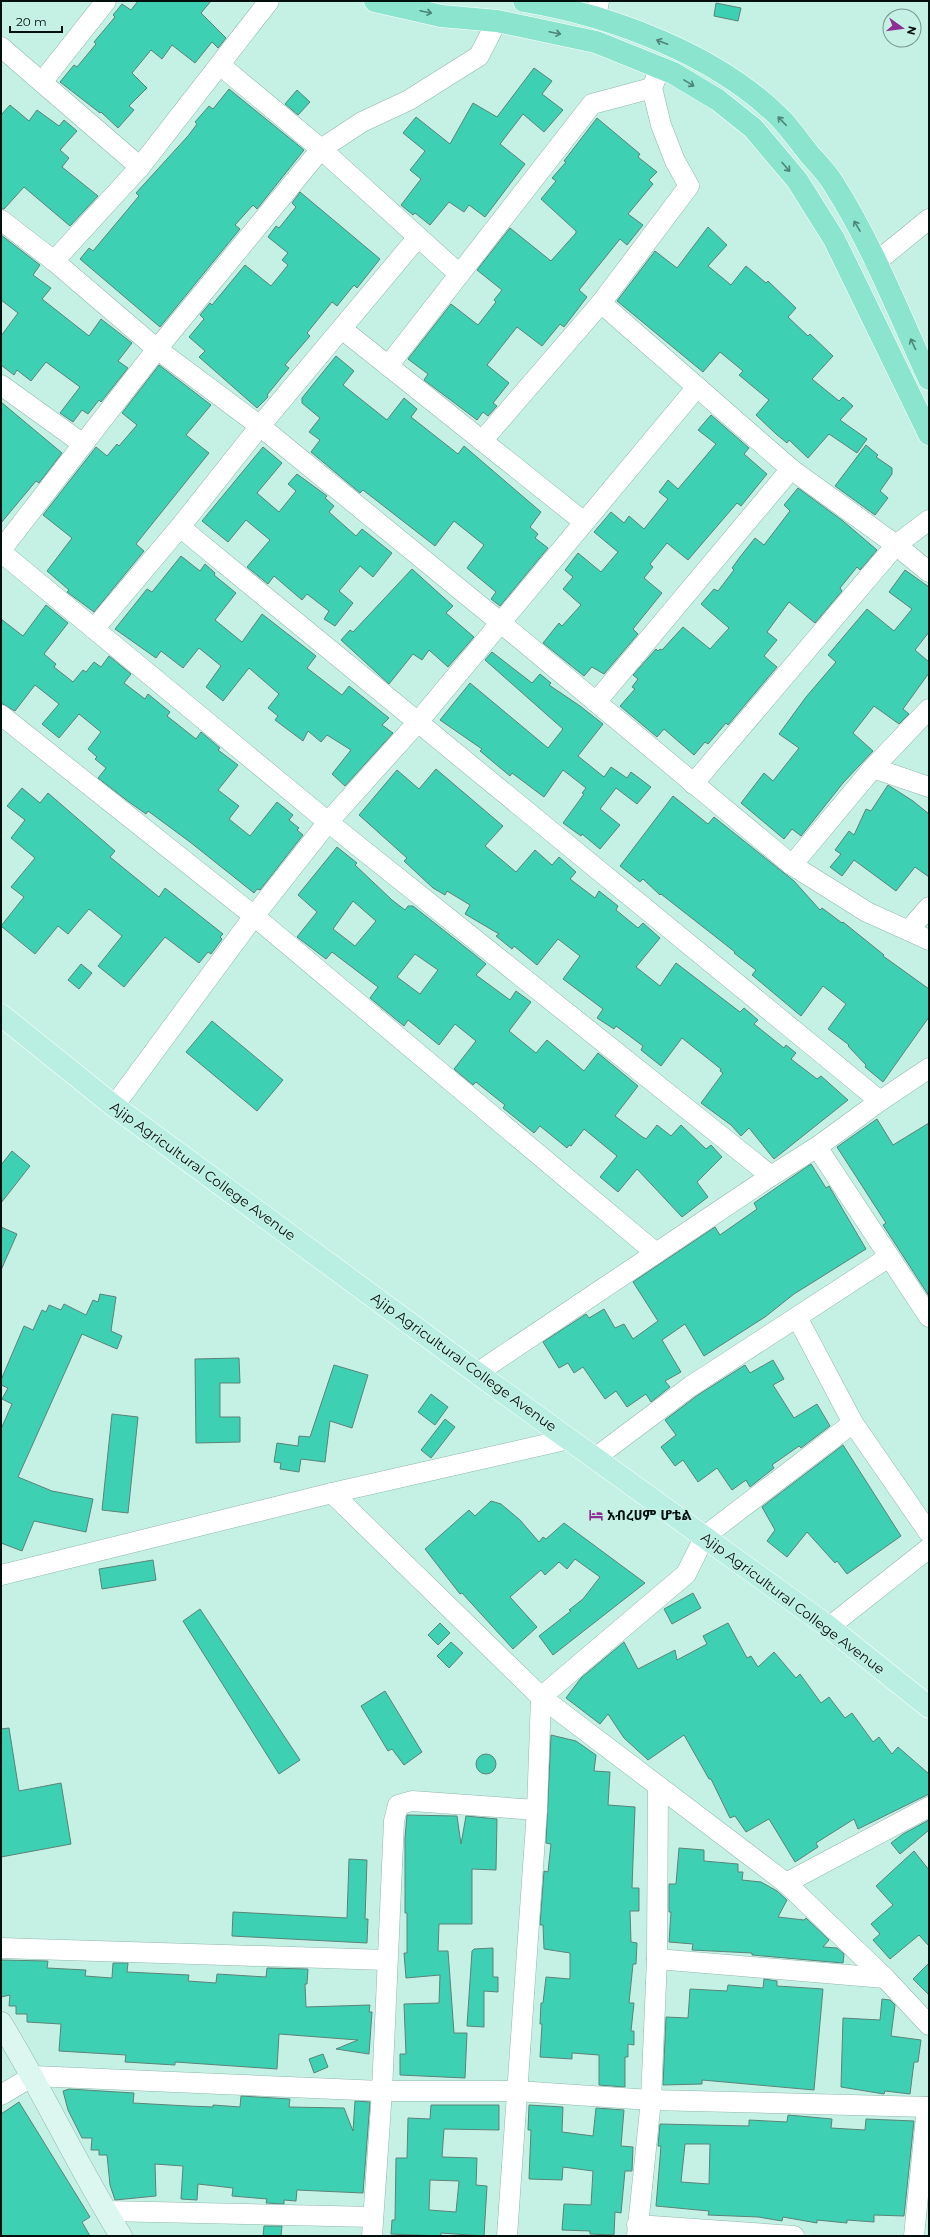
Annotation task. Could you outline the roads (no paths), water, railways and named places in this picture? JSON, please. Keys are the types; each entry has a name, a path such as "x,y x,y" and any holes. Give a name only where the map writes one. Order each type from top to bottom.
{"highway":[{"path":"375,1 441,16 498,21 596,42 673,74 718,100 752,128 797,180 834,239 929,434"},
{"path":"524,1 554,6 598,9 690,55 732,80 782,120 833,182 863,236 929,379"}],"main road":[{"name":"Ajip Agricultural College Avenue","path":"1,1015 114,1106 477,1373 705,1536 829,1627 929,1707"},
{"path":"1,2023 33,2076 121,2236"}],"street":[{"path":"42,82 106,1"},
{"path":"54,261 140,167 269,1"},
{"path":"498,21 479,56 409,100 362,122 321,149 157,349 1,551 328,822 771,1176"},
{"path":"1,47 140,167"},
{"path":"220,65 321,149 458,273"},
{"path":"482,441 601,303 689,186 675,161 660,125 652,88 660,68"},
{"path":"388,366 458,273 592,104 652,88"},
{"path":"875,263 929,219"},
{"path":"1,220 54,261 157,349 260,426 501,623 792,865 867,912 929,940"},
{"path":"94,629 180,527 260,426 418,237"},
{"path":"601,303 791,469 896,545 929,572"},
{"path":"342,329 584,522"},
{"path":"1,385 83,444"},
{"path":"114,1106 254,916 328,822 417,723 697,387"},
{"path":"596,702 791,469"},
{"path":"693,784 896,545 929,520"},
{"path":"180,527 417,723 880,1101"},
{"path":"792,865 873,768 929,709"},
{"path":"1,716 254,916 656,1253"},
{"path":"873,768 929,787"},
{"path":"909,930 929,907"},
{"path":"477,1373 771,1176 817,1147 880,1101 927,1074"},
{"path":"817,1147 929,1317"},
{"path":"595,1458 691,1386 798,1318 889,1257"},
{"path":"798,1318 853,1423 929,1533"},
{"path":"507,2236 537,1810 540,1697 686,1574 705,1536 853,1423"},
{"path":"1,1576 332,1493 569,1439"},
{"path":"332,1493 540,1697 786,1883 885,1978 929,2025"},
{"path":"829,1627 929,1548"},
{"path":"658,1787 657,1959 651,2100 637,2231 794,2236"},
{"path":"106,2211 373,2226 382,2091 394,1821 398,1805 412,1801 537,1810"},
{"path":"786,1883 929,1807"},
{"path":"1,1948 387,1960"},
{"path":"657,1959 885,1978"},
{"path":"1,2095 33,2076 382,2091 517,2091 651,2100 928,2107 914,2236"}],"place":[{"name":"አብረሀም ሆቴል","path":"596,1515"}]}
